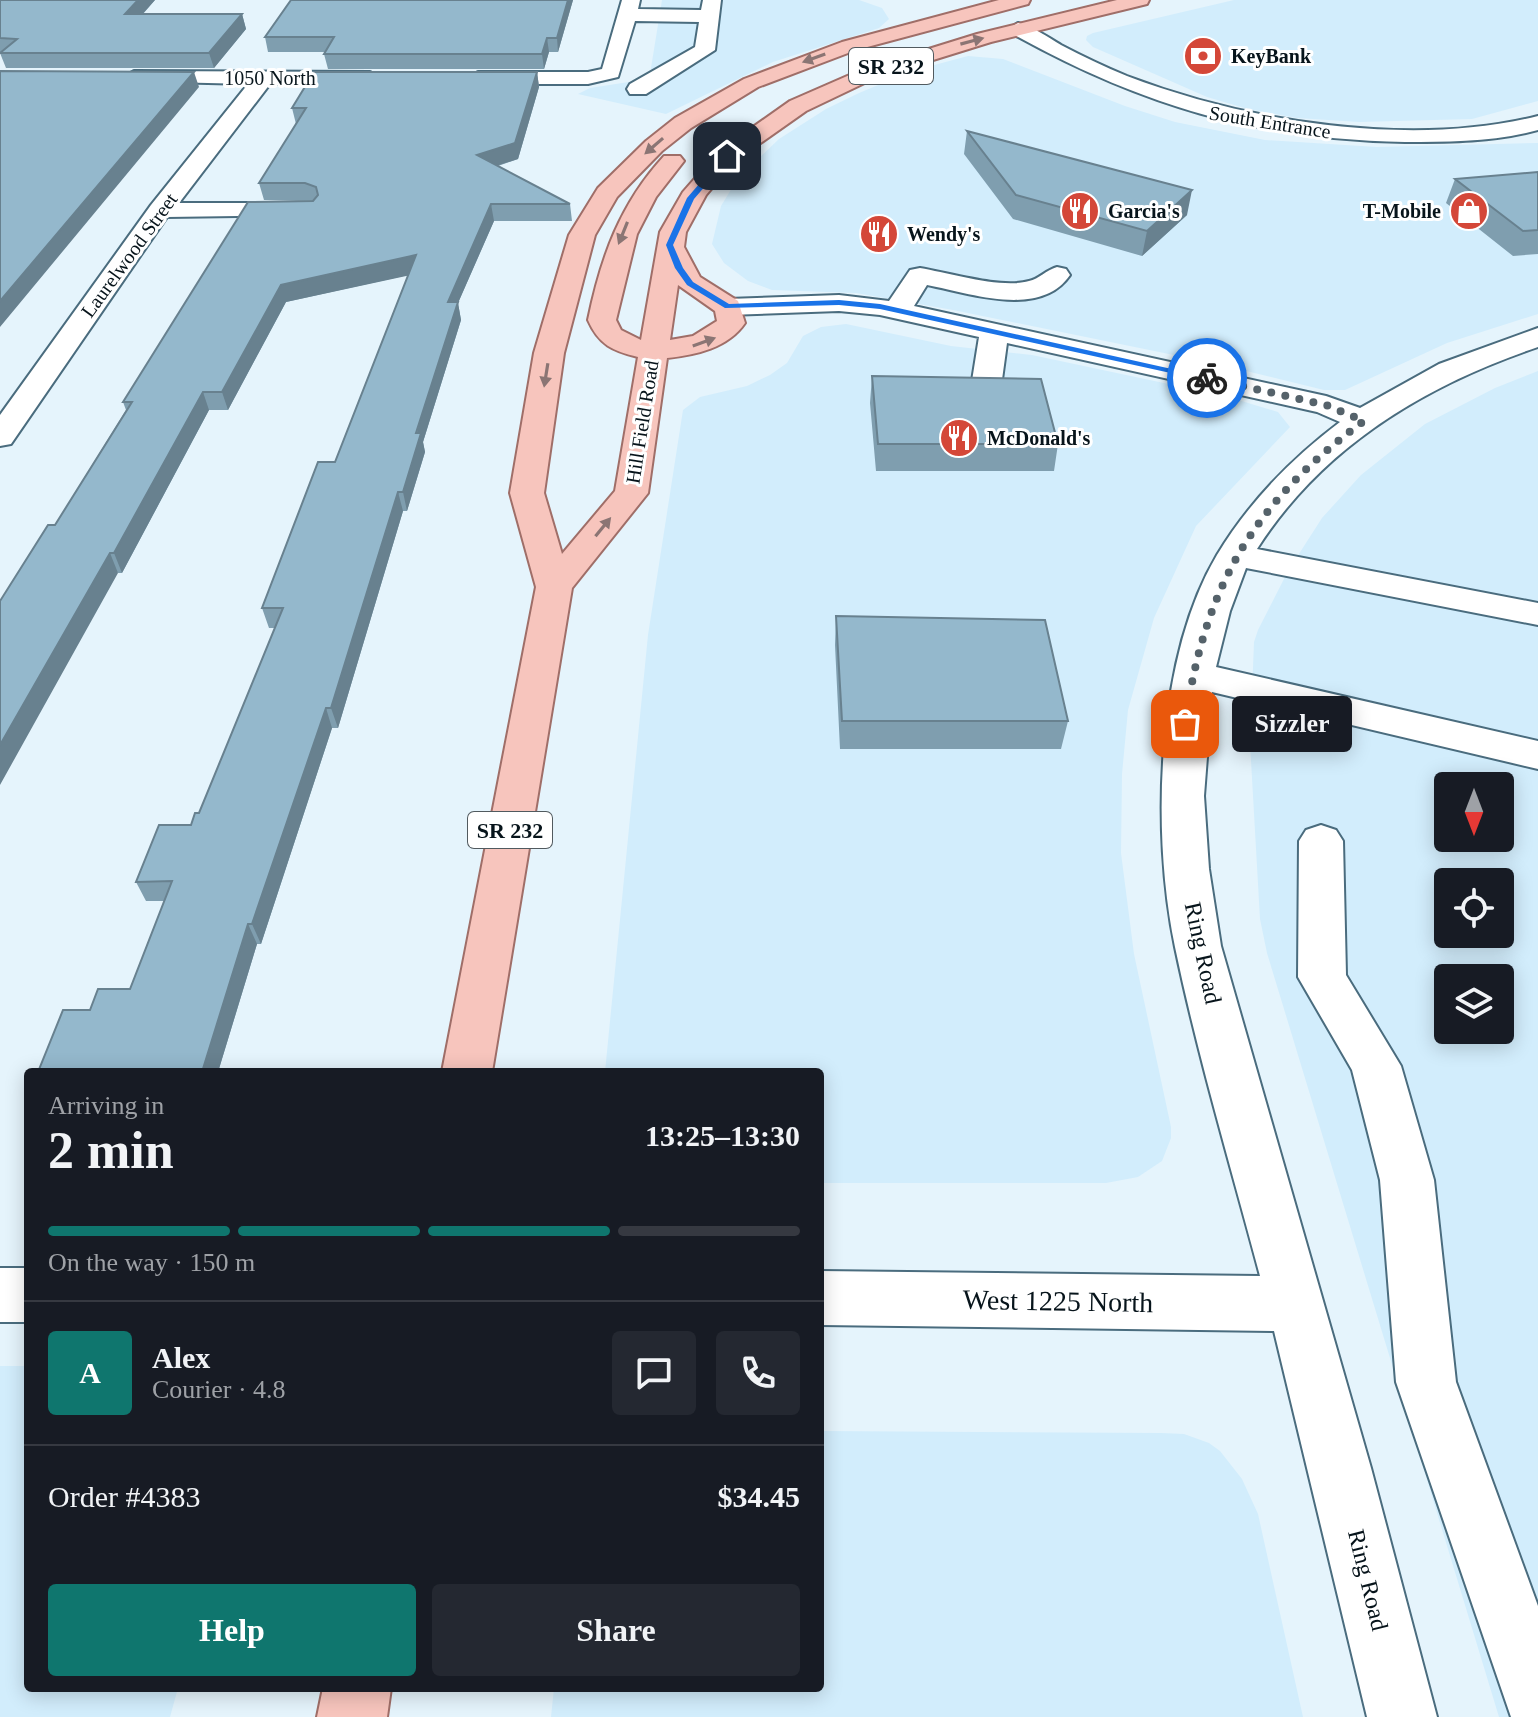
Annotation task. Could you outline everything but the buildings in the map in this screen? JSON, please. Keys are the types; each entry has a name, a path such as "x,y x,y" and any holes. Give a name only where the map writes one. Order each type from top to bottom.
{"main road":[{"name":"SR 232","path":"468,1068 554,587 527,493 549,353 576,249 598,207 629,169 669,133 751,83 811,58 939,13 1021,0"},
{"path":"1018,29 1017,19 1026,10 1059,0"},
{"name":"Hill Field Road","path":"554,587 631,493 670,245 685,207 727,156 798,106 868,74 1018,29 1140,0"},
{"path":"771,123 786,91 854,61 935,35 942,29 939,13"},
{"path":"670,245 679,268 690,283 728,307 731,323 718,337 688,348 654,349 623,343 603,326 617,250 627,222 646,191 718,102"},
{"path":"352,1717 356,1692"}],"street":[{"path":"449,78 588,78 611,73 628,8 711,8 705,50 638,89"},
{"name":"South Entrance","path":"1018,29 1059,52 1164,99 1204,112 1268,124 1346,134 1450,135 1506,131 1538,123"},
{"path":"616,53 698,53"},
{"name":"1050 North","path":"109,77 387,78"},
{"name":"Laurelwood Street","path":"0,437 160,210 264,78"},
{"path":"160,210 308,210"},
{"path":"897,310 920,276 1012,292 1040,288 1057,275"},
{"path":"728,307 839,303 897,310 1326,405 1364,421"},
{"path":"986,387 994,332"},
{"name":"Ring Road","path":"1402,1717 1191,908 1182,779 1183,743 1195,675 1216,601 1235,555 1282,491 1335,442 1433,379 1538,337"},
{"path":"1235,555 1538,614"},
{"path":"1195,675 1538,755"},
{"path":"1321,841 1322,977 1376,1066 1407,1180 1426,1382 1538,1700"},
{"path":"0,1295 24,1295"},
{"name":"West 1225 North","path":"824,1298 1296,1304"}],"shaded area":[{"path":"662,0 859,0 882,8 889,19 879,28 773,62 666,114 578,94 590,88 635,81 650,74"},
{"path":"1234,0 1538,0 1538,101 1472,119 1359,122 1297,118 1207,97 1093,47 1086,40 1093,33"},
{"path":"968,56 1003,59 1175,122 1265,140 1377,147 1538,143 1538,314 1447,343 1345,390 1324,390 1213,363 953,310 856,293 772,290 748,281 724,263 712,244 721,206 738,178 779,139 826,109 859,93 912,71"},
{"path":"846,324 951,346 1032,355 1225,396 1278,412 1290,427 1196,526 1154,618 1128,710 1122,774 1121,853 1134,954 1171,1127 1171,1138 1162,1161 1138,1177 1106,1183 824,1183 824,1068 605,1068 648,635 683,410 700,397 747,386 770,375 787,363 803,336 821,327"},
{"path":"1538,371 1538,1717 1499,1717 1267,953 1260,919 1250,743 1254,642 1258,630 1288,571 1322,518 1361,475 1425,424 1495,388"},
{"path":"0,1366 24,1366 24,1692 177,1692 170,1717 0,1717"},
{"path":"824,1431 1161,1433 1184,1434 1209,1443 1220,1451 1242,1479 1258,1514 1303,1717 551,1717 554,1692 824,1692"}],"way so far":[{"path":"1185,724 1205,634 1235,555 1282,491 1335,442 1364,421 1326,405 1207,378"}],"place":[{"name":"KeyBank","path":"1203,56"},
{"name":"Garcia's","path":"1080,211"},
{"name":"T-Mobile","path":"1469,211"},
{"name":"Wendy's","path":"879,234"},
{"name":"McDonald's","path":"959,438"},
{"name":"Sizzler","path":"1185,724"}],"route":[{"path":"727,156 690,198 678,219 670,245 682,274 692,286 728,307 853,303 880,307 1207,378"}]}
